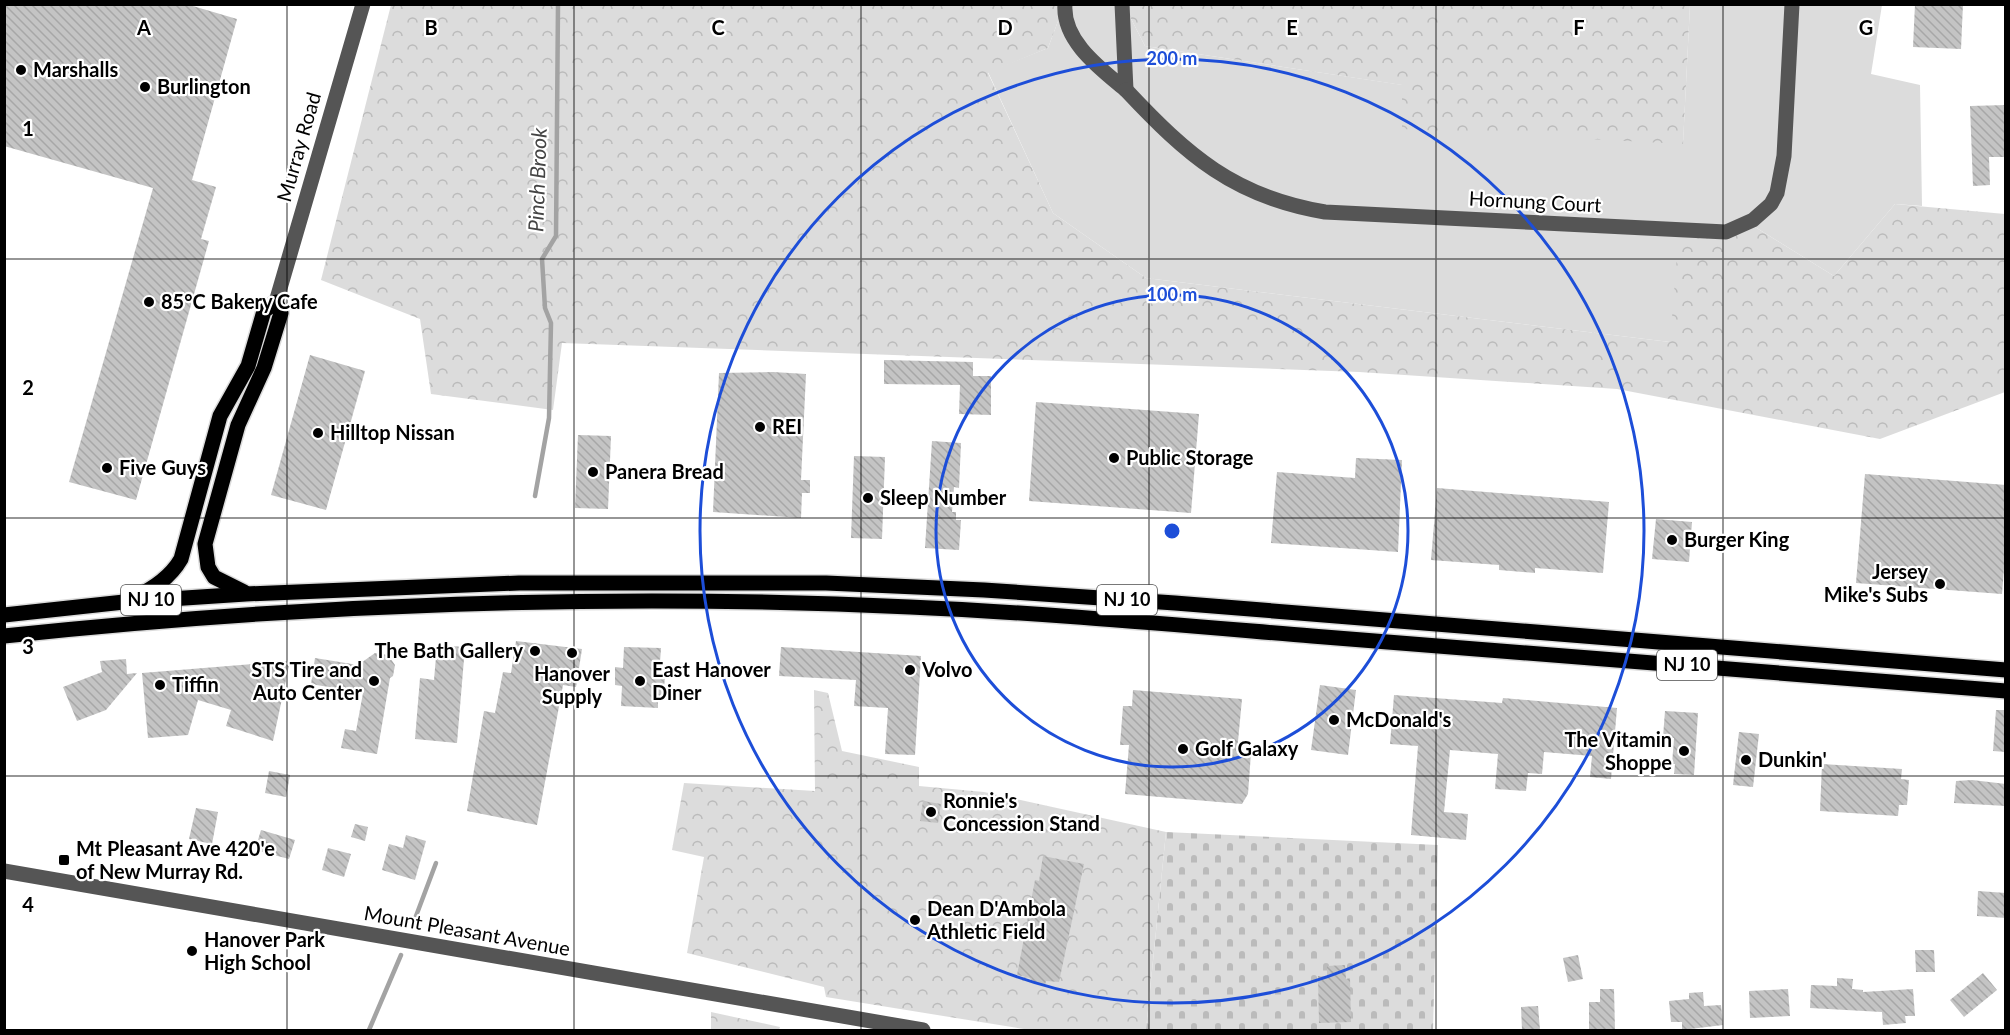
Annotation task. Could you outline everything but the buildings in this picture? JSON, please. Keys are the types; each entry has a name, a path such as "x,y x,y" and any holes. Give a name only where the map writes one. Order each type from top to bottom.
{"main road":[{"path":"123,602 160,584 181,559 220,416 248,366 264,311 276,302 281,313 264,368 238,425 205,544 208,567 214,577 246,594"},
{"name":"NJ 10","path":"4,615 123,602 246,594 519,583 815,583 974,589 2006,670"},
{"name":"NJ 10","path":"4,636 198,619 435,606 533,603 803,603 1095,618 2006,691"},
{"path":"4,606 56,609"}],"street":[{"name":"Murray Road","path":"276,302 363,4"},
{"name":"Hornung Court","path":"1065,4 1068,23 1076,40 1095,64 1206,166 1243,189 1294,207 1325,212 1725,232 1753,220 1771,204 1777,194 1784,156 1792,4"},
{"path":"1122,4 1125,90"},
{"name":"Mount Pleasant Avenue","path":"4,871 923,1030"}],"green space":[{"path":"391,5 1064,5 1048,48 988,73 1053,213 1146,278 1670,342 1679,231 1747,222 1834,276 1895,204 2005,214 2005,392 1880,439 1617,389 1359,372 562,343 553,410 431,394 420,319 321,280"},
{"path":"1064,5 1124,5 1145,46 1403,85 1402,128 1683,143 1690,5 1882,5 1871,74 1920,85 1922,206 1895,204 1834,276 1747,222 1670,342 1146,278 1053,213 988,72 1048,48"},
{"path":"1124,5 1690,5 1683,144 1402,129 1402,85 1145,46"},
{"path":"814,690 828,693 842,751 919,767 919,786 984,792 1166,832 1146,1030 1030,1030 826,997 824,987 687,953 704,857 672,850 684,783 815,791"},
{"path":"1166,832 1438,845 1433,1030 1146,1030"},
{"path":"711,1012 780,1027 779,1030 711,1030"}],"waterway":[{"name":"Pinch Brook","path":"535,496 549,418 551,323 545,308 542,259 556,236 558,4"},
{"name":"Pinch Brook","path":"413,924 436,863"},
{"name":"Pinch Brook","path":"369,1030 401,955"}],"place":[{"name":"Marshalls","path":"21,70"},
{"name":"Burlington","path":"145,87"},
{"name":"85°C Bakery Cafe","path":"149,302"},
{"name":"REI","path":"760,427"},
{"name":"Hilltop Nissan","path":"318,433"},
{"name":"Public Storage","path":"1114,458"},
{"name":"Five Guys","path":"107,468"},
{"name":"Panera Bread","path":"593,472"},
{"name":"Sleep Number","path":"868,498"},
{"name":"Burger King","path":"1672,540"},
{"name":"Jersey Mike's Subs","path":"1940,584"},
{"name":"The Bath Gallery","path":"535,651"},
{"name":"Hanover Supply","path":"572,653"},
{"name":"Volvo","path":"910,670"},
{"name":"STS Tire and Auto Center","path":"374,681"},
{"name":"East Hanover Diner","path":"640,681"},
{"name":"Tiffin","path":"160,685"},
{"name":"McDonald's","path":"1334,720"},
{"name":"Golf Galaxy","path":"1183,749"},
{"name":"The Vitamin Shoppe","path":"1684,751"},
{"name":"Dunkin'","path":"1746,760"},
{"name":"Ronnie's Concession Stand","path":"931,812"},
{"name":"Mt Pleasant Ave 420'e of New Murray Rd.","path":"64,860"},
{"name":"Dean D'Ambola Athletic Field","path":"915,920"},
{"name":"Hanover Park High School","path":"192,951"}]}
